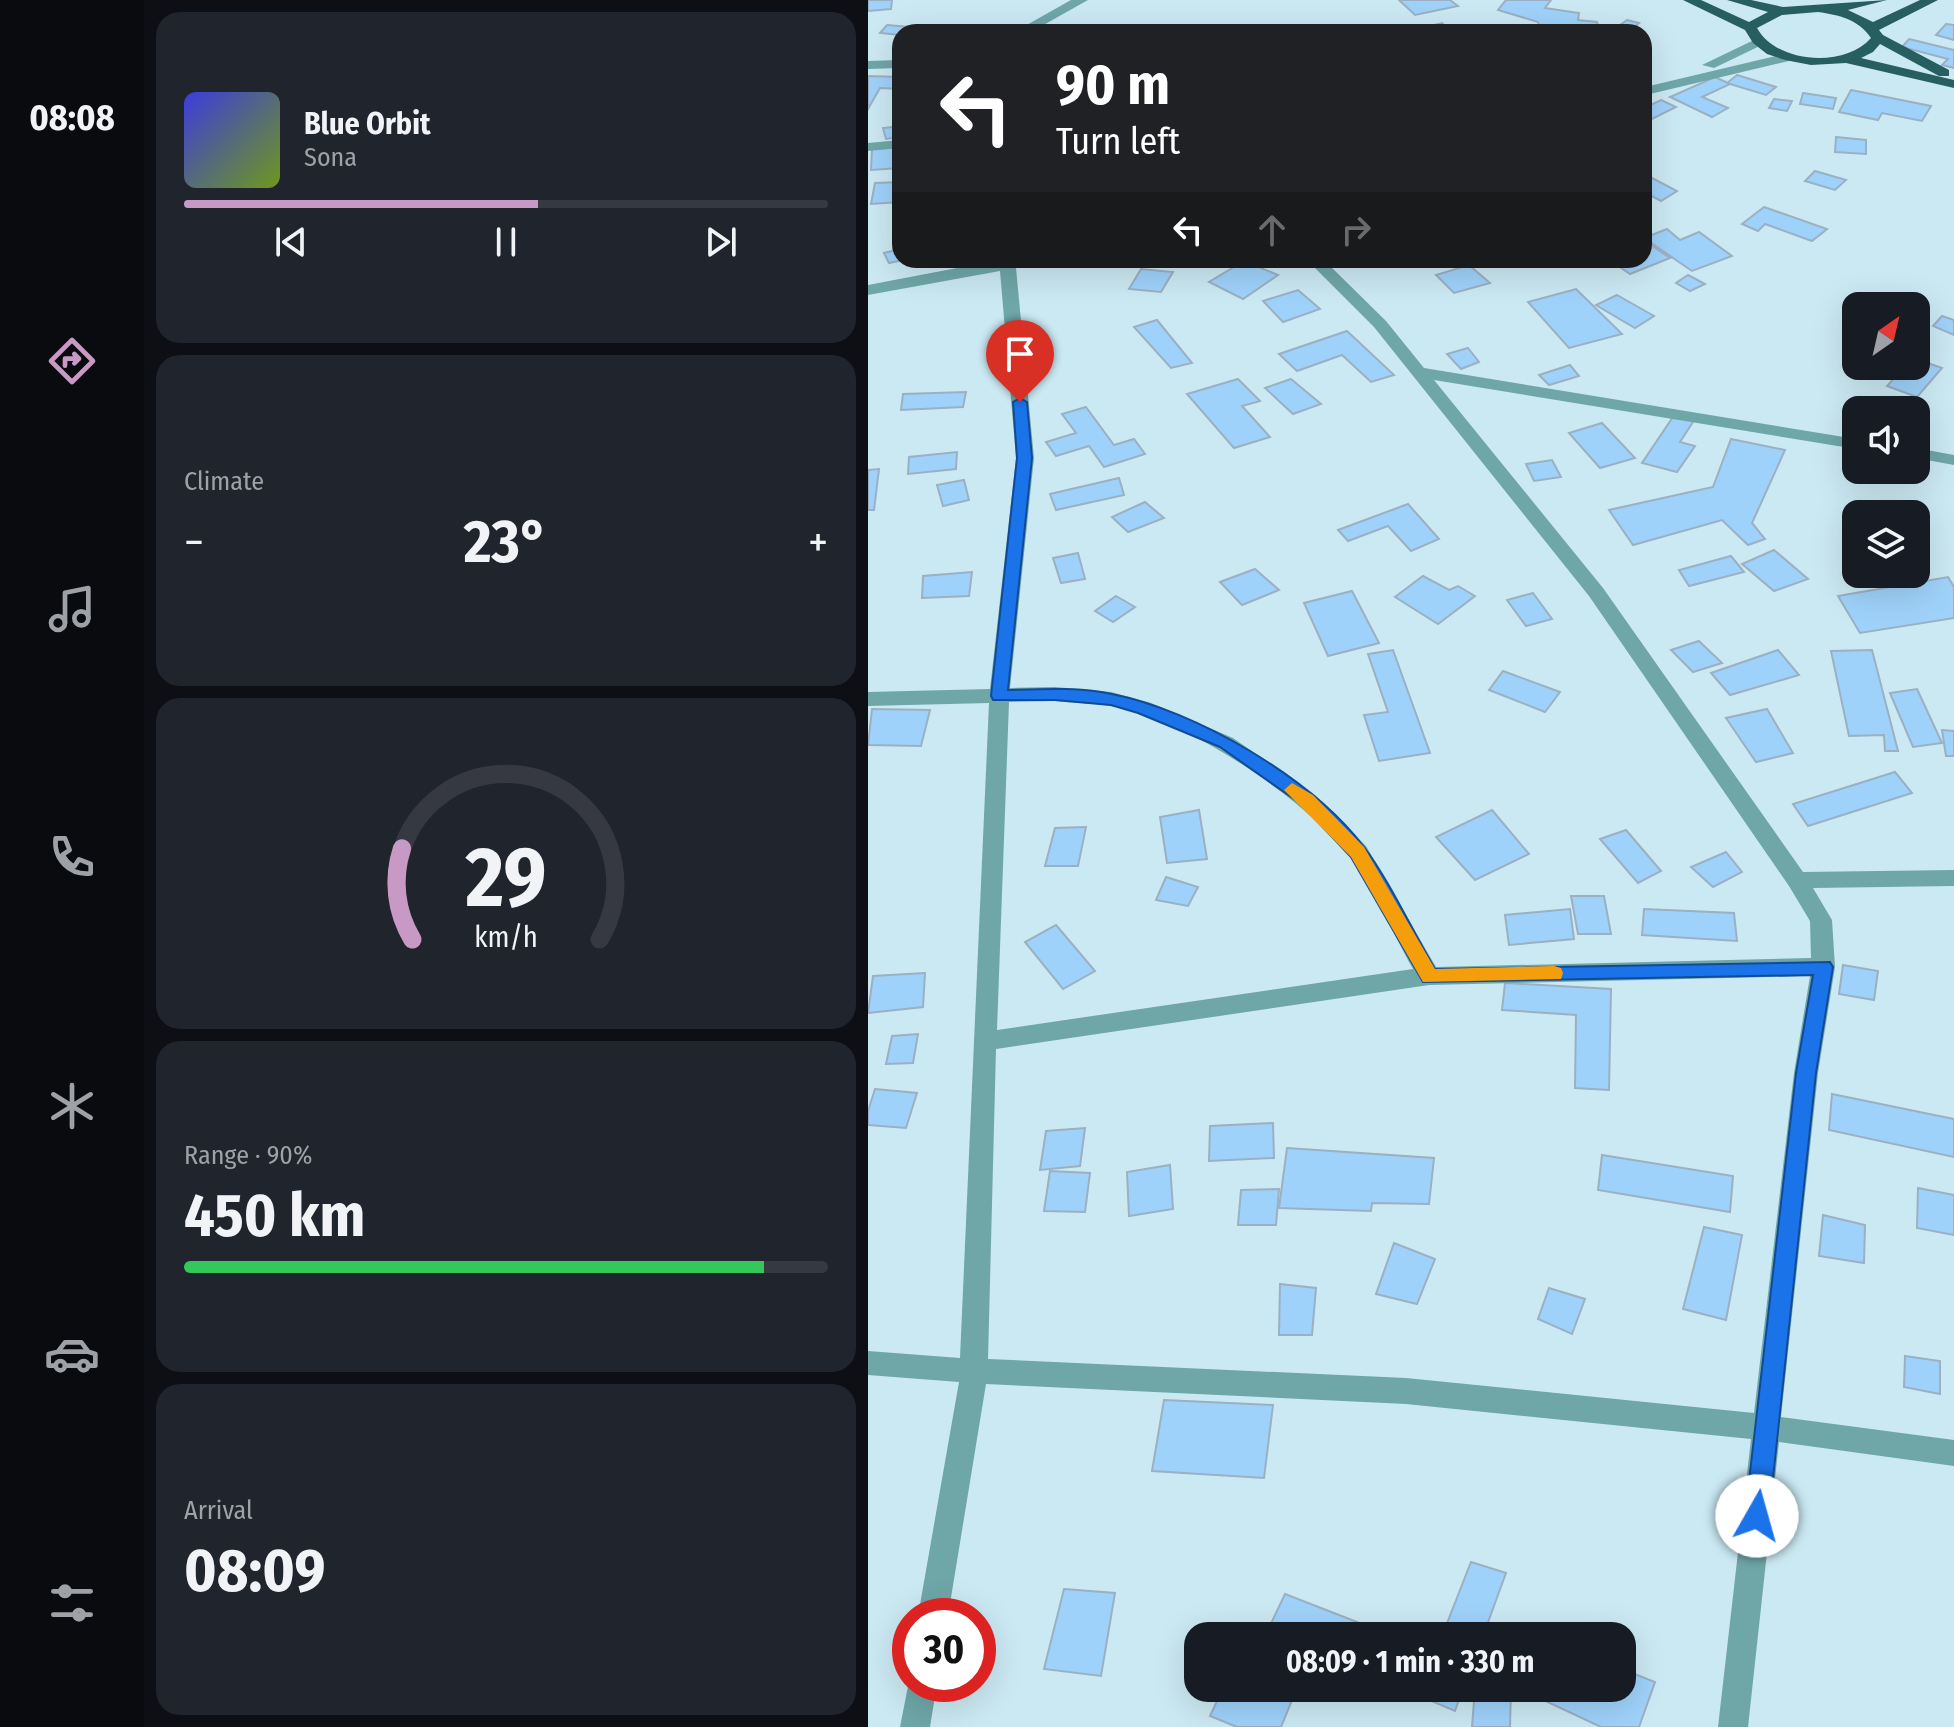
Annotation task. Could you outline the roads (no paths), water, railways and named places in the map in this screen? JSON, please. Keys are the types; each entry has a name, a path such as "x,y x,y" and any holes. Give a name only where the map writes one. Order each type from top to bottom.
{"highway":[{"path":"1690,0 1750,27 1759,43 1788,57 1819,61 1848,59 1954,81"},
{"path":"1734,0 1778,10"},
{"path":"1832,9 1880,0"},
{"path":"1876,32 1931,0"},
{"path":"1750,27 1765,14 1778,10 1804,7 1848,13 1954,81"},
{"path":"1848,59 1874,46 1876,32"}],"street":[{"path":"1036,24 1081,0"},
{"path":"1652,89 1759,43"},
{"path":"1652,90 1788,57"},
{"path":"868,65 892,64"},
{"path":"868,147 892,145"},
{"path":"868,290 982,268"},
{"path":"936,1598 974,1373 999,696 1025,458 1008,268"},
{"path":"1323,268 1380,324 1596,592 1797,880 1821,920 1823,967 1806,1073 1733,1727"},
{"path":"1419,372 1842,442"},
{"path":"1930,456 1954,460"},
{"path":"868,699 1055,694 1111,699 1144,708 1226,743 1307,800 1358,852 1429,976"},
{"path":"1797,880 1954,878"},
{"path":"986,1041 1429,976 1823,967"},
{"path":"868,1363 974,1373 1406,1391 1767,1426 1954,1453"},
{"path":"915,1727 919,1702"}]}
